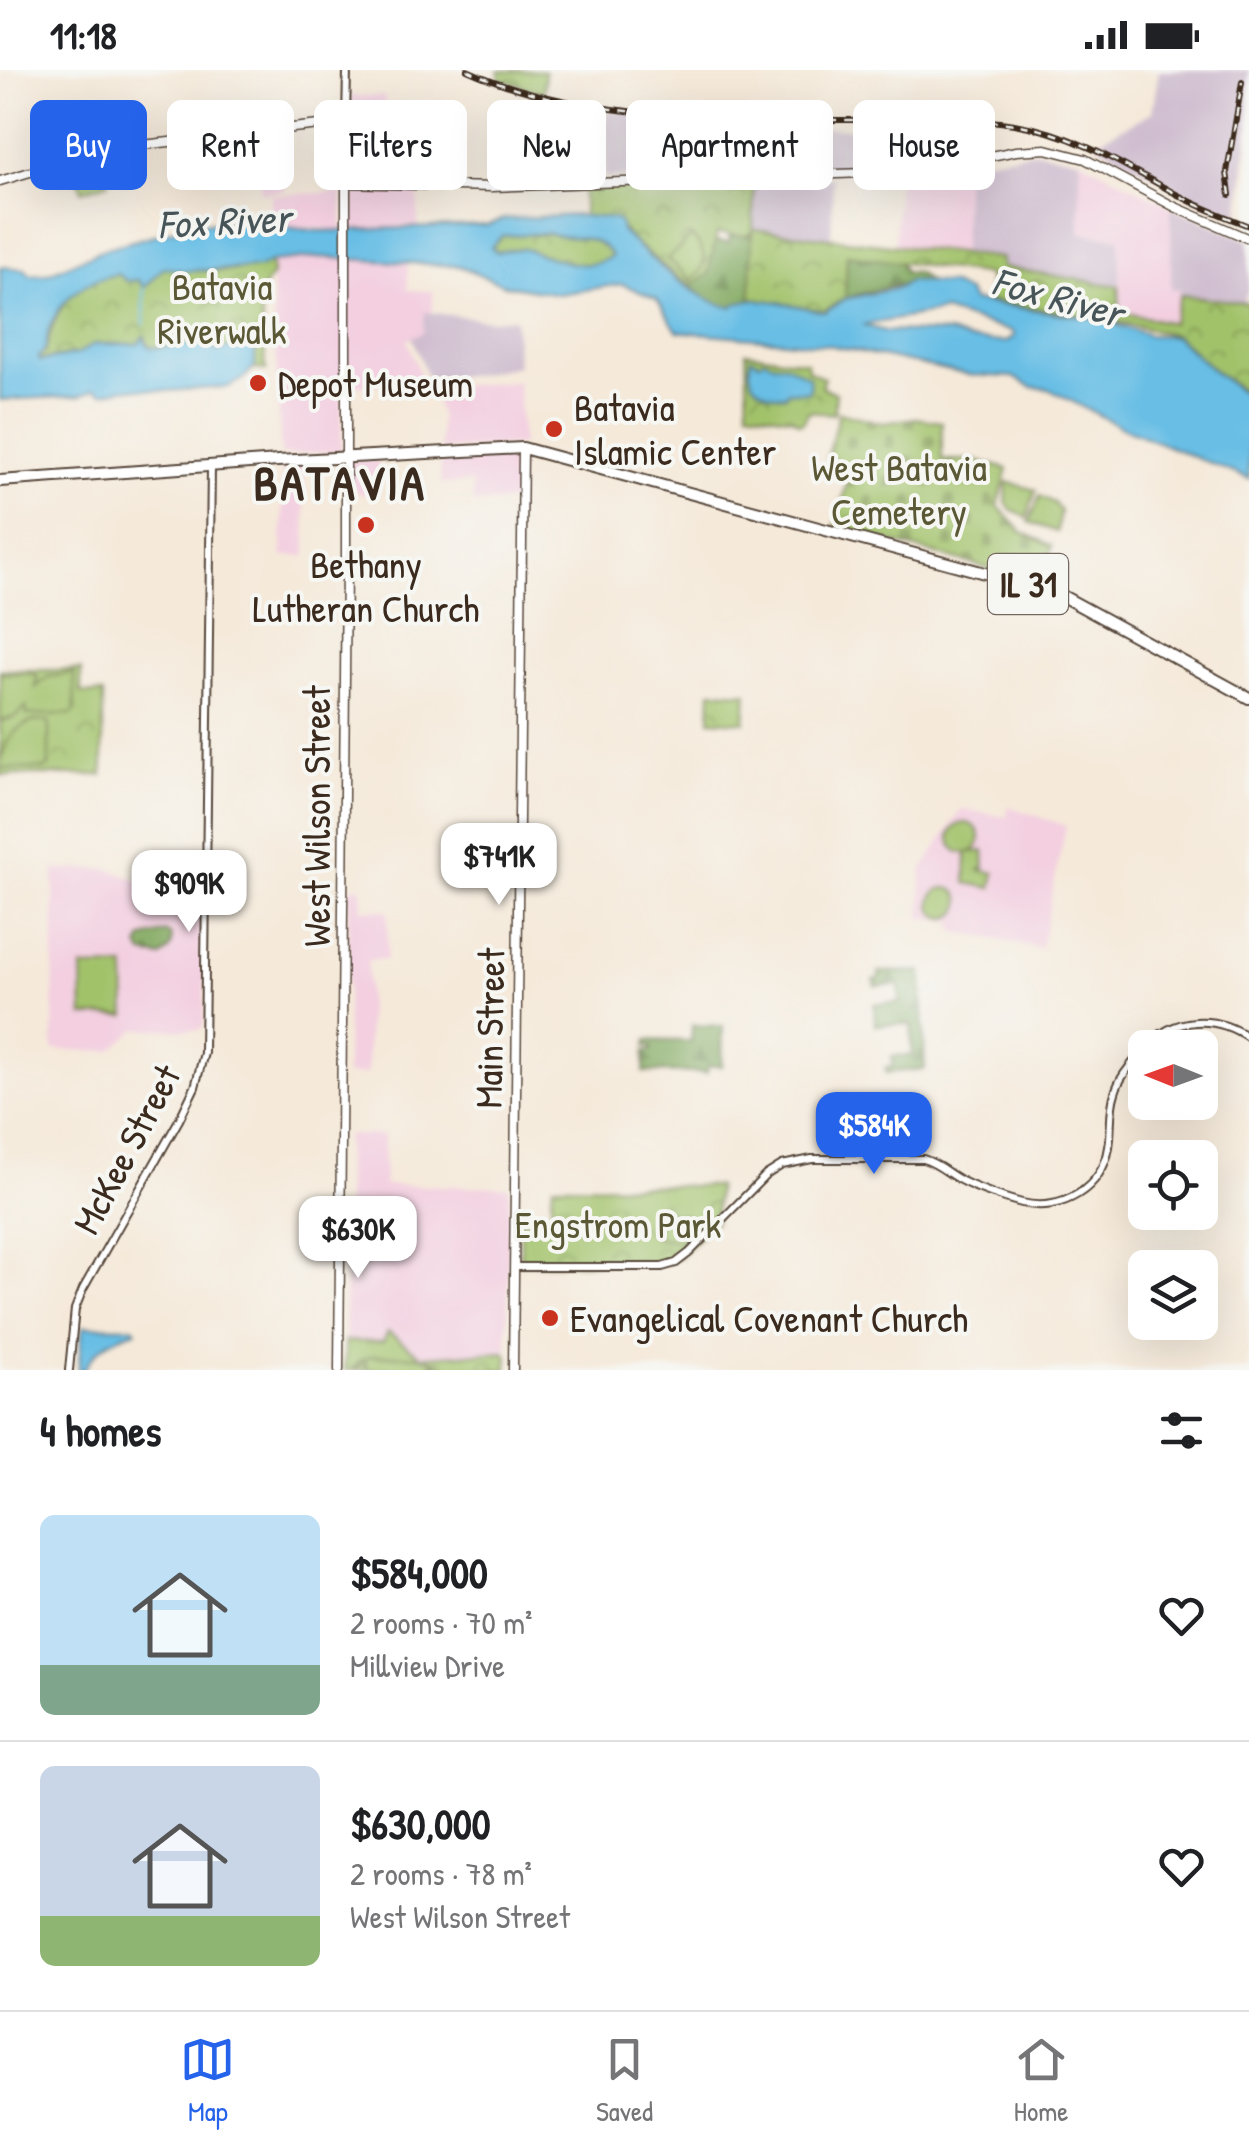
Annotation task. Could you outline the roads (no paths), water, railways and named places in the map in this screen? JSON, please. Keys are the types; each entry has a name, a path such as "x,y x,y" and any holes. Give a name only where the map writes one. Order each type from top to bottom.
{"main road":[{"path":"0,181 107,149 314,126"},
{"path":"467,185 874,173 930,168 1016,150 1046,149 1086,159 1175,207 1249,239"},
{"name":"West Wilson Street","path":"338,1370 346,190"},
{"name":"IL 31","path":"0,481 346,456 523,448 1055,592 1249,698"},
{"name":"Main Street","path":"513,1370 523,448"}],"street":[{"path":"346,100 347,70"},
{"name":"McKee Street","path":"68,1370 75,1310 82,1288 179,1120 195,1086 204,1053 211,467"},
{"path":"1168,1030 1196,1021 1220,1023 1249,1038"},
{"path":"514,1267 672,1264 689,1254 766,1176 796,1160 924,1159 939,1164 968,1184 1016,1201 1038,1206 1061,1202 1084,1190 1101,1170 1110,1145 1114,1093 1128,1068"}],"water":[{"path":"576,215 615,219 621,224 621,231 673,276 703,297 732,307 740,302 763,300 825,312 845,299 898,288 909,281 950,284 968,293 972,301 1099,319 1149,335 1175,336 1249,397 1249,479 1128,430 1048,389 1032,387 1013,377 970,375 828,345 677,331 657,299 622,284 559,294 505,285 459,266 319,257 271,262 259,268 185,271 164,267 144,288 139,280 127,281 118,274 96,280 61,306 50,327 45,350 39,356 40,361 78,354 94,344 138,344 144,336 152,348 201,343 218,351 244,343 255,350 255,366 242,380 228,387 167,391 127,388 102,393 95,389 81,396 0,400 0,267 25,269 30,275 47,274 107,248 199,223 248,223 320,231 488,225 504,219","holes":["548,233 591,240 612,256 581,264 524,249 496,252 491,247 502,236","943,311 1013,332 1014,336 1007,342 969,340 949,333 885,331 863,325"]},
{"path":"751,358 785,364 809,377 810,389 788,391 786,395 763,391 753,381"},
{"path":"83,1326 133,1327 136,1331 106,1344 84,1370 78,1370"}],"waterway":[{"path":"144,288 144,324"}],"railway":[{"path":"467,70 514,88 616,110 776,120 963,120 1014,124 1079,143 1188,200 1249,226"},
{"path":"1230,195 1227,172 1242,82"}],"place":[{"name":"Depot Museum","path":"258,383"},
{"name":"Batavia Islamic Center","path":"554,429"},
{"name":"Bethany Lutheran Church","path":"366,525"},
{"name":"Evangelical Covenant Church","path":"550,1318"}],"district":[{"name":"BATAVIA","path":"340,482"}],"water label":[{"name":"Fox River","path":"224,220"},
{"name":"Fox River","path":"1058,296"}],"park label":[{"name":"Batavia Riverwalk","path":"222,308"},
{"name":"West Batavia Cemetery","path":"899,489"},
{"name":"Engstrom Park","path":"618,1224"}]}
